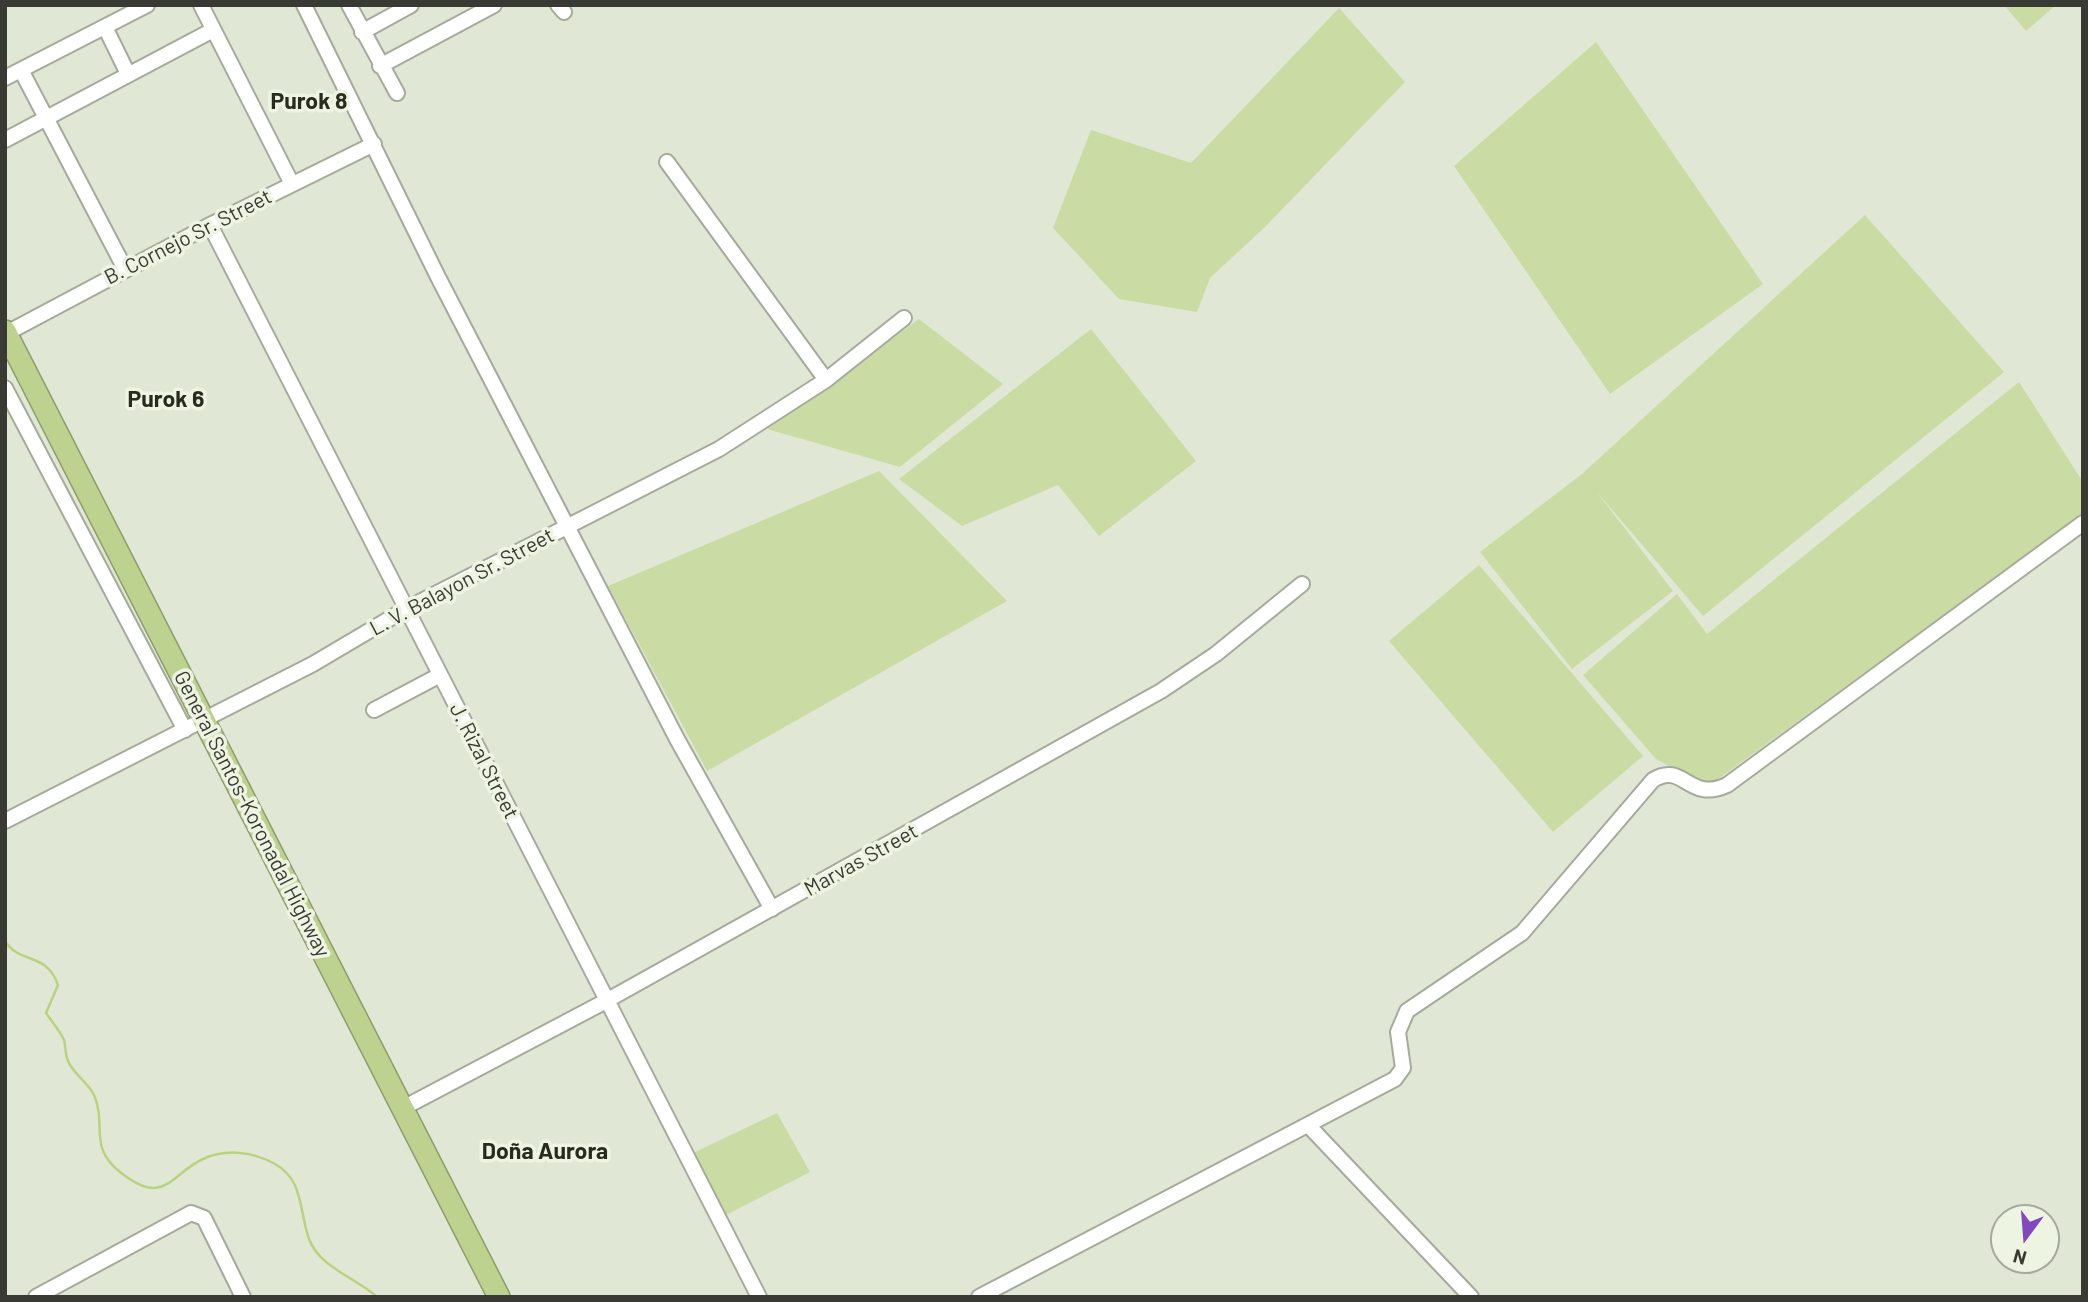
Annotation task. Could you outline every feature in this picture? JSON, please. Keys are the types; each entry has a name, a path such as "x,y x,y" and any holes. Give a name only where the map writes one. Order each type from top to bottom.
{"highway":[{"name":"General Santos-Koronadal Highway","path":"6,333 499,1297"}],"street":[{"path":"5,78 147,5"},
{"path":"201,5 292,184"},
{"path":"304,5 438,277 677,739 772,909"},
{"path":"349,5 397,93"},
{"path":"362,32 411,5"},
{"path":"380,66 494,5"},
{"path":"105,27 128,74"},
{"path":"5,140 213,30"},
{"path":"21,70 125,269"},
{"name":"B. Cornejo Sr. Street","path":"6,333 210,225 374,144"},
{"path":"667,162 826,380"},
{"name":"J. Rizal Street","path":"210,225 759,1297"},
{"name":"L. V. Balayon Sr. Street","path":"5,821 313,664 406,609 719,449 826,380 904,318"},
{"path":"5,388 185,730"},
{"path":"979,1297 1395,1079 1403,1068 1398,1032 1407,1011 1522,933 1653,780 1661,775 1673,775 1696,789 1709,792 1727,785 2083,523"},
{"name":"Marvas Street","path":"402,1108 606,1002 1189,674 1302,584"},
{"path":"374,710 440,675"},
{"path":"1308,1125 1471,1297"},
{"path":"37,1297 191,1213 204,1219 243,1297"}],"green space":[{"path":"2004,5 2056,5 2026,31"},
{"path":"1339,8 1405,82 1265,227 1210,278 1197,312 1119,299 1053,228 1091,130 1191,163"},
{"path":"1596,42 1763,284 1610,394 1454,166"},
{"path":"1865,215 2004,372 1703,616 1596,491 1673,591 1572,669 1480,552 1582,474"},
{"path":"919,319 1003,384 900,467 767,429"},
{"path":"1091,329 1196,461 1099,536 1058,485 962,526 899,479"},
{"path":"2019,382 2083,482 2083,514 1707,787 1656,759 1583,675 1677,594 1707,634"},
{"path":"879,471 1007,601 707,771 608,586"},
{"path":"1479,565 1643,756 1553,832 1389,641"},
{"path":"777,1113 810,1172 726,1215 693,1153"}],"waterway":[{"path":"5,941 18,953 40,962 53,974 58,985 46,1013 64,1040 70,1066 94,1095 98,1106 101,1145 110,1163 135,1182 157,1188 166,1185 192,1165 221,1153 249,1154 275,1164 296,1187 314,1249 330,1265 377,1297"}],"district":[{"name":"Purok 8","path":"309,101"},
{"name":"Purok 6","path":"166,399"},
{"name":"Doña Aurora","path":"545,1151"}]}
